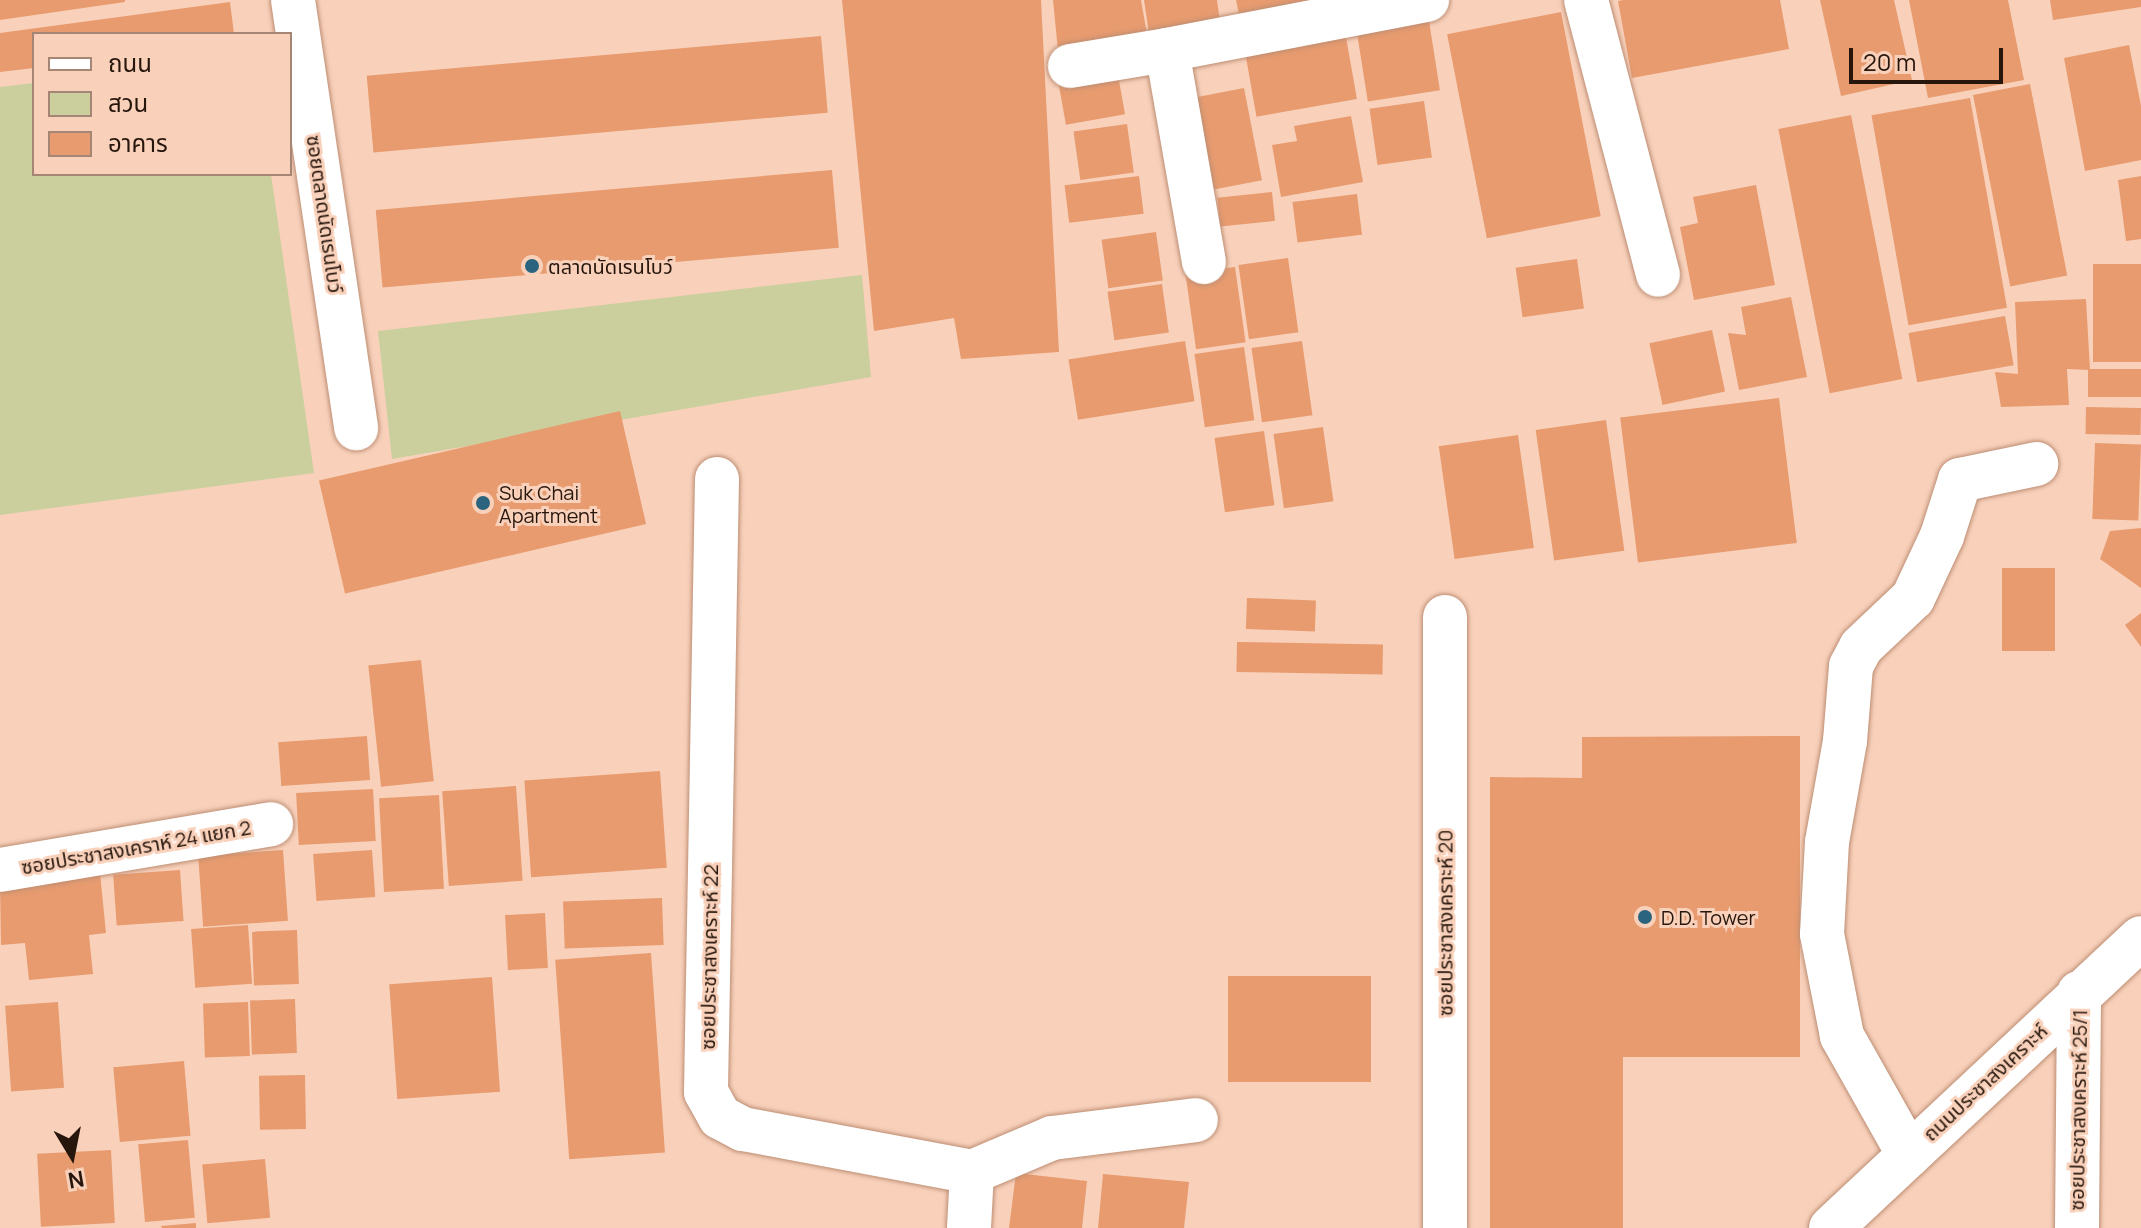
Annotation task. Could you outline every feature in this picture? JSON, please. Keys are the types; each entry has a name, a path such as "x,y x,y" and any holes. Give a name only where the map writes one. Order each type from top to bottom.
{"street":[{"name":"ซอยตลาดนัดเรนโบว์","path":"293,0 356,428"},
{"path":"1070,66 1427,0"},
{"path":"1586,0 1658,275"},
{"path":"1167,50 1204,262"},
{"path":"1909,1155 1842,1036 1822,934 1827,842 1845,741 1851,666 1861,647 1913,598 1942,536 1960,480 2036,464"},
{"name":"ซอยประชาสงเคราะห์ 22","path":"717,479 706,1092 720,1117 743,1129 972,1172"},
{"name":"ซอยประชาสงเคราะห์ 20","path":"1445,617 1445,1228"},
{"name":"ซอยประชาสงเคราห์ 24 แยก 2","path":"0,870 271,824"},
{"name":"ถนนประชาสงเคราะห์","path":"1831,1228 2141,938"},
{"name":"ซอยประชาสงเคราะห์ 25/1","path":"2077,1228 2079,993"},
{"path":"969,1228 972,1172 1052,1138 1196,1120"}],"green space":[{"path":"32,83 32,176 271,176 314,473 0,515 0,87"},
{"path":"862,275 871,377 392,459 378,331"}],"building":[{"path":"0,0 125,0 125,2 0,20"},
{"path":"842,0 1041,0 1059,352 961,359 954,318 874,331"},
{"path":"1053,0 1141,0 1148,40 1059,61"},
{"path":"1144,0 1217,0 1221,29 1150,40"},
{"path":"1236,0 1326,0 1240,19"},
{"path":"1780,0 1789,49 1632,78 1618,1"},
{"path":"1820,0 1894,0 1912,80 1841,96"},
{"path":"1909,0 2008,0 2024,80 1928,98"},
{"path":"2050,0 2141,0 2141,7 2053,20"},
{"path":"230,2 234,32 32,32 32,68 0,72 0,33"},
{"path":"1561,12 1601,216 1487,238 1447,34"},
{"path":"1429,21 1440,90 1368,102 1357,32"},
{"path":"821,36 828,113 373,152 367,76"},
{"path":"1346,37 1357,99 1256,117 1246,55"},
{"path":"2129,45 2141,106 2141,160 2085,171 2064,58"},
{"path":"1117,69 1125,114 1066,125 1058,79"},
{"path":"2030,84 2067,275 2010,286 1973,95"},
{"path":"1244,88 1262,180 1201,192 1183,100"},
{"path":"1970,98 2007,308 1909,325 1872,115"},
{"path":"1424,101 1432,157 1377,165 1370,109"},
{"path":"1851,115 1902,379 1830,393 1778,129"},
{"path":"1351,116 1363,182 1281,197 1272,145 1297,141 1294,126"},
{"path":"1127,124 1134,173 1080,180 1074,132"},
{"path":"832,170 839,248 383,288 376,210"},
{"path":"1139,176 1144,214 1069,223 1065,185"},
{"path":"2141,176 2141,239 2126,241 2118,180"},
{"path":"1756,185 1775,285 1694,300 1680,227 1698,223 1693,197"},
{"path":"1272,192 1275,221 1220,227 1217,198"},
{"path":"1357,194 1362,235 1297,243 1292,202"},
{"path":"1156,232 1163,281 1108,288 1102,240"},
{"path":"1288,258 1298,332 1249,339 1238,265"},
{"path":"1577,259 1584,309 1523,317 1516,268"},
{"path":"2093,264 2141,264 2141,362 2093,362"},
{"path":"1235,267 1246,342 1196,349 1185,274"},
{"path":"1162,284 1169,333 1114,340 1108,292"},
{"path":"1791,297 1807,377 1739,390 1728,333 1746,335 1741,307"},
{"path":"2086,299 2090,370 2067,369 2069,405 2001,407 1995,372 2018,374 2015,302"},
{"path":"2005,316 2014,365 1917,382 1908,333"},
{"path":"1712,330 1725,392 1662,405 1649,343"},
{"path":"1185,341 1195,401 1078,420 1068,359"},
{"path":"1302,341 1312,415 1262,422 1251,348"},
{"path":"1244,347 1254,420 1205,427 1194,354"},
{"path":"2088,369 2141,369 2141,397 2088,397"},
{"path":"1779,398 1797,543 1638,562 1620,417"},
{"path":"2086,407 2141,408 2141,435 2086,434"},
{"name":"Suk Chai Apartment","path":"620,411 646,524 345,594 319,481"},
{"path":"1606,420 1624,551 1554,561 1536,430"},
{"path":"1323,427 1333,501 1284,508 1273,434"},
{"path":"1264,431 1274,505 1225,512 1214,438"},
{"path":"1518,435 1534,548 1455,559 1439,446"},
{"path":"2095,443 2141,445 2138,521 2092,519"},
{"path":"2141,528 2141,588 2100,559 2110,531"},
{"path":"2002,568 2055,568 2055,651 2002,651"},
{"path":"1247,598 1316,600 1315,631 1246,629"},
{"path":"2141,613 2141,647 2125,625"},
{"path":"1237,642 1383,645 1382,675 1236,672"},
{"path":"421,660 434,781 381,787 368,666"},
{"path":"367,736 370,780 281,786 278,742"},
{"name":"D.D. Tower","path":"1800,736 1800,1057 1623,1057 1623,1228 1490,1228 1490,777 1582,778 1582,737"},
{"path":"660,771 667,868 531,877 524,780"},
{"path":"516,786 523,881 449,886 442,791"},
{"path":"373,789 376,841 299,845 296,793"},
{"path":"439,795 444,889 384,892 379,798"},
{"path":"283,850 288,921 203,927 198,856"},
{"path":"372,850 375,897 316,901 313,854"},
{"path":"180,870 184,921 117,926 113,875"},
{"path":"100,873 106,933 89,935 93,974 29,980 25,943 1,945 0,883"},
{"path":"662,898 664,945 565,948 563,901"},
{"path":"545,913 548,968 508,970 505,915"},
{"path":"248,925 252,984 195,988 191,929"},
{"path":"297,930 299,984 254,986 252,932"},
{"path":"651,953 665,1153 569,1159 555,960"},
{"path":"1228,976 1371,976 1371,1082 1228,1082"},
{"path":"492,977 500,1092 397,1099 389,984"},
{"path":"295,999 297,1053 252,1055 250,1001"},
{"path":"58,1002 64,1088 11,1091 5,1006"},
{"path":"248,1002 250,1056 205,1058 203,1004"},
{"path":"184,1061 191,1136 120,1142 113,1067"},
{"path":"305,1075 306,1129 260,1130 259,1076"},
{"path":"188,1140 195,1218 145,1222 138,1144"},
{"path":"111,1150 115,1223 41,1227 37,1154"},
{"path":"265,1159 270,1218 207,1223 202,1164"},
{"path":"1016,1173 1087,1181 1082,1228 1009,1228"},
{"path":"1103,1174 1189,1182 1184,1228 1098,1228"},
{"path":"196,1223 196,1228 161,1226"}],"place":[{"name":"ตลาดนัดเรนโบว์","path":"532,266"},
{"name":"Suk Chai Apartment","path":"483,503"},
{"name":"D.D. Tower","path":"1645,917"}]}
